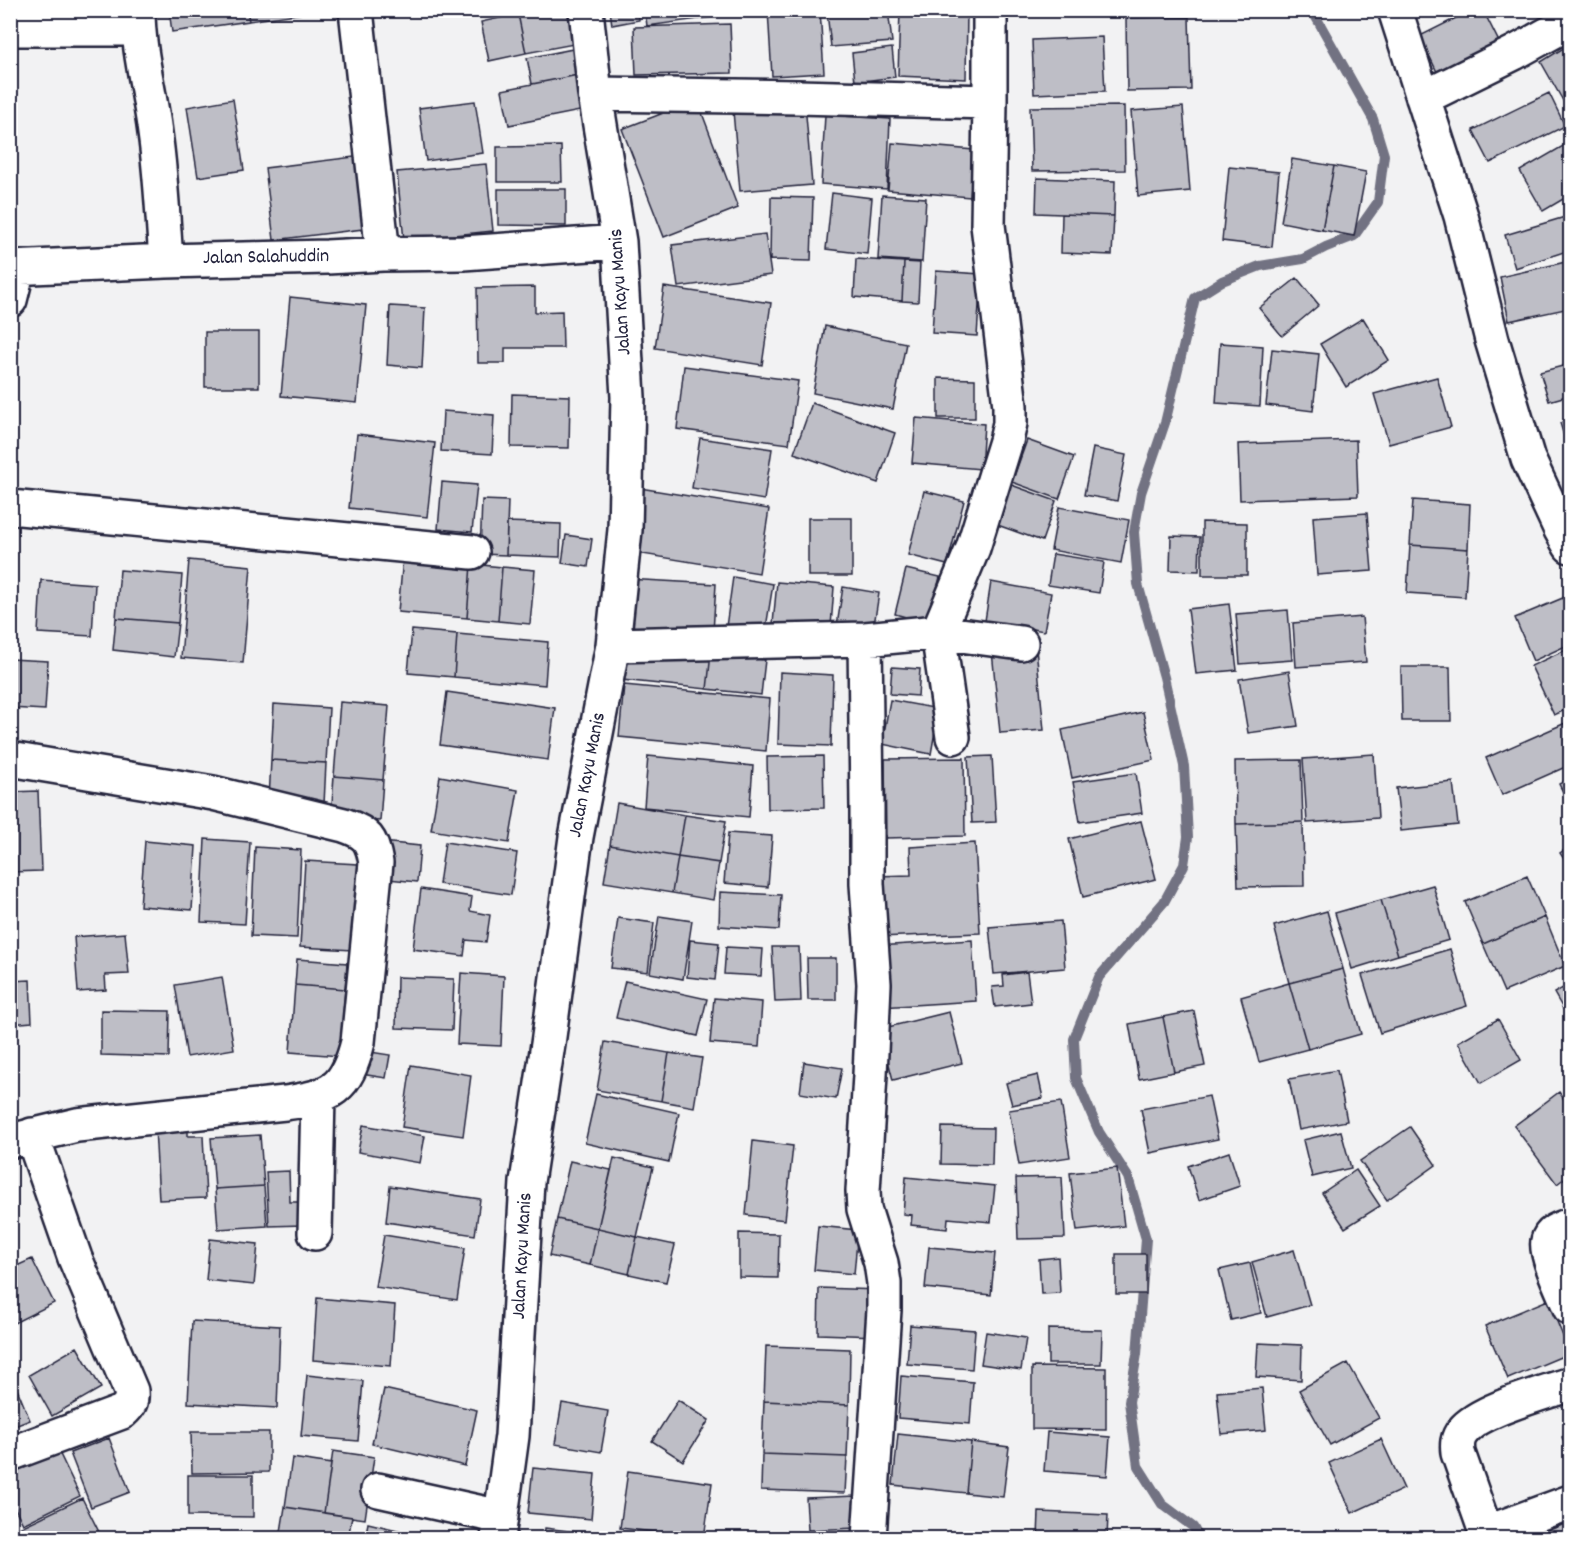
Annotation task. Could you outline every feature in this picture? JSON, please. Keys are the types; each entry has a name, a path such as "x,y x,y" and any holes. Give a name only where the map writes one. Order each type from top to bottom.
{"street":[{"path":"356,10 383,254"},
{"name":"Jalan Kayu Manis","path":"500,1528 512,1436 527,1182 576,837 613,645 625,530 628,397 619,242 595,94 586,10"},
{"path":"953,737 938,632 973,548 1010,423 1010,406 988,225 990,10"},
{"path":"1395,10 1461,216 1492,340 1528,459 1570,546"},
{"path":"10,29 138,20 162,192 165,261"},
{"path":"1423,98 1514,53 1570,22"},
{"path":"595,94 990,102"},
{"name":"Jalan Salahuddin","path":"14,268 383,254 463,254 619,242"},
{"path":"10,300 14,268"},
{"path":"10,507 472,552"},
{"path":"613,645 865,639 938,632 1021,643"},
{"path":"865,639 867,884 874,984 863,1191 864,1209 881,1263 884,1283 869,1539"},
{"path":"10,759 213,793 344,825 365,836 374,847 376,863 358,1042 346,1076 331,1091 309,1100 77,1125 21,1138 75,1258 131,1391 132,1401 122,1412 10,1454"},
{"path":"315,1233 318,1096"},
{"path":"1570,1225 1555,1231 1548,1239 1548,1251 1570,1308"},
{"path":"1570,1384 1476,1419 1461,1432 1457,1442 1458,1453 1487,1536 1570,1502"},
{"path":"378,1490 500,1528"}],"building":[{"path":"169,10 247,10 249,21 172,32"},
{"path":"247,10 324,10 249,21"},
{"path":"534,10 567,10 574,44 526,53 518,14"},
{"path":"610,10 638,10 639,20 612,25"},
{"path":"645,10 743,10 744,13 647,26"},
{"path":"768,10 820,10 824,73 772,76"},
{"path":"888,10 892,42 831,47 827,12"},
{"path":"900,10 967,10 966,79 898,76"},
{"path":"1472,10 1483,10 1500,44 1438,74 1420,36"},
{"path":"518,14 526,53 489,61 481,22"},
{"path":"1189,17 1191,90 1127,91 1126,18"},
{"path":"730,24 732,73 636,75 634,27"},
{"path":"1102,37 1105,91 1034,94 1032,40"},
{"path":"1570,44 1570,113 1541,62"},
{"path":"892,48 895,77 855,82 852,53"},
{"path":"573,49 578,75 532,84 527,58"},
{"path":"578,75 585,110 509,125 502,90"},
{"path":"1549,93 1565,126 1490,163 1473,130"},
{"path":"233,99 244,170 198,177 187,107"},
{"path":"697,100 738,208 664,237 622,129"},
{"path":"475,101 483,153 426,161 419,108"},
{"path":"805,104 812,185 740,191 733,111"},
{"path":"1124,106 1125,170 1032,171 1030,107"},
{"path":"1183,107 1190,191 1138,196 1131,111"},
{"path":"825,115 890,119 887,189 821,184"},
{"path":"1570,142 1570,195 1543,211 1520,171"},
{"path":"892,143 974,150 970,197 888,190"},
{"path":"561,146 562,182 497,182 497,147"},
{"path":"362,156 371,228 274,240 265,168"},
{"path":"1292,159 1334,166 1322,230 1281,222"},
{"path":"486,164 493,231 404,240 397,172"},
{"path":"1334,166 1366,172 1354,236 1322,230"},
{"path":"1229,167 1279,172 1272,247 1222,241"},
{"path":"1037,178 1115,181 1114,216 1036,213"},
{"path":"498,189 566,189 566,226 498,225"},
{"path":"832,193 872,198 867,254 826,249"},
{"path":"882,195 926,198 922,262 878,259"},
{"path":"771,197 813,198 811,261 770,260"},
{"path":"1062,214 1114,216 1112,255 1061,253"},
{"path":"1565,217 1570,235 1570,250 1515,268 1505,235"},
{"path":"765,234 771,275 678,287 672,245"},
{"path":"856,259 904,262 902,301 854,297"},
{"path":"1570,261 1570,308 1509,321 1500,277"},
{"path":"904,262 920,263 918,302 902,301"},
{"path":"936,271 981,274 977,336 932,333"},
{"path":"1297,278 1319,305 1282,336 1259,308"},
{"path":"535,287 535,312 562,311 563,348 505,348 505,363 478,363 477,288"},
{"path":"664,287 771,303 762,365 655,348"},
{"path":"290,297 366,305 357,403 281,396"},
{"path":"390,306 425,308 422,368 387,365"},
{"path":"1363,318 1389,360 1346,387 1320,344"},
{"path":"825,326 906,343 893,409 813,393"},
{"path":"205,332 259,332 259,387 205,387"},
{"path":"1220,343 1263,346 1260,406 1216,403"},
{"path":"1272,349 1319,354 1313,411 1266,405"},
{"path":"1570,364 1570,395 1549,401 1540,372"},
{"path":"684,366 798,381 789,444 677,429"},
{"path":"1437,377 1451,427 1389,444 1374,394"},
{"path":"938,378 975,379 975,418 938,418"},
{"path":"512,394 570,396 569,448 511,447"},
{"path":"812,403 895,433 878,483 794,453"},
{"path":"443,411 494,415 492,454 441,451"},
{"path":"916,418 984,424 981,469 912,463"},
{"path":"1570,419 1570,456 1560,423"},
{"path":"357,434 435,443 427,517 349,508"},
{"path":"700,438 772,449 764,500 692,488"},
{"path":"1027,440 1074,457 1059,499 1012,482"},
{"path":"1356,440 1358,496 1240,500 1238,444"},
{"path":"1093,448 1126,455 1117,501 1084,495"},
{"path":"442,482 477,485 472,532 438,529"},
{"path":"1006,483 1056,501 1042,541 992,523"},
{"path":"640,488 769,509 759,573 630,552"},
{"path":"924,491 964,501 947,565 908,555"},
{"path":"482,500 508,501 506,555 480,554"},
{"path":"1413,500 1470,504 1468,549 1410,545"},
{"path":"1059,507 1129,520 1121,563 1051,550"},
{"path":"1367,513 1372,571 1317,575 1313,517"},
{"path":"808,518 852,518 852,576 808,576"},
{"path":"507,522 561,524 560,557 506,555"},
{"path":"1202,522 1247,523 1247,575 1202,575"},
{"path":"566,535 592,539 588,567 562,563"},
{"path":"1171,536 1200,537 1199,571 1170,570"},
{"path":"1410,545 1468,549 1465,597 1407,593"},
{"path":"1053,554 1104,562 1099,593 1048,585"},
{"path":"403,558 471,564 467,618 398,612"},
{"path":"189,560 251,566 243,663 181,658"},
{"path":"471,564 502,567 498,621 467,618"},
{"path":"502,567 535,570 530,624 498,621"},
{"path":"906,569 940,577 928,623 895,614"},
{"path":"120,570 182,575 178,623 116,618"},
{"path":"733,577 773,584 764,640 725,634"},
{"path":"626,579 716,584 713,632 623,626"},
{"path":"41,580 95,584 92,636 38,633"},
{"path":"777,582 834,587 830,639 772,634"},
{"path":"991,582 1051,593 1044,631 985,621"},
{"path":"843,587 879,593 872,638 836,632"},
{"path":"1570,595 1570,644 1533,661 1515,618"},
{"path":"1229,604 1237,670 1196,674 1188,609"},
{"path":"1288,610 1292,660 1240,664 1236,614"},
{"path":"1362,617 1366,662 1296,667 1293,623"},
{"path":"116,618 178,623 174,657 113,650"},
{"path":"412,630 457,634 454,677 408,673"},
{"path":"457,634 548,642 545,685 454,677"},
{"path":"626,645 711,654 707,689 622,680"},
{"path":"1036,648 1044,730 1000,733 992,651"},
{"path":"1570,648 1570,708 1554,715 1531,666"},
{"path":"711,654 765,660 761,695 707,689"},
{"path":"10,659 48,661 45,710 10,708"},
{"path":"892,667 920,669 918,696 890,694"},
{"path":"1401,667 1450,667 1451,721 1402,721"},
{"path":"1289,671 1298,726 1248,733 1239,679"},
{"path":"780,672 833,675 831,746 778,744"},
{"path":"624,685 770,699 766,751 619,737"},
{"path":"447,692 555,708 548,760 440,745"},
{"path":"890,700 939,709 931,754 882,744"},
{"path":"340,702 389,706 383,780 334,776"},
{"path":"274,704 329,708 326,763 271,760"},
{"path":"1143,712 1154,760 1072,778 1062,730"},
{"path":"1570,721 1570,765 1502,795 1486,758"},
{"path":"1374,754 1378,818 1307,823 1303,759"},
{"path":"648,756 753,766 749,817 644,807"},
{"path":"823,756 824,808 768,809 767,757"},
{"path":"992,756 996,822 972,823 968,757"},
{"path":"964,758 965,836 886,838 885,759"},
{"path":"271,760 326,763 324,804 269,800"},
{"path":"1301,760 1303,822 1236,824 1235,761"},
{"path":"1136,773 1142,813 1080,822 1073,782"},
{"path":"334,776 383,780 380,821 331,817"},
{"path":"440,776 518,790 509,843 431,830"},
{"path":"1570,778 1570,806 1559,784"},
{"path":"1453,782 1458,825 1401,831 1396,788"},
{"path":"38,791 41,871 10,872 10,792"},
{"path":"617,803 685,815 678,857 610,845"},
{"path":"685,815 726,821 719,863 678,857"},
{"path":"1141,821 1156,879 1083,897 1069,839"},
{"path":"1303,822 1304,886 1238,887 1236,824"},
{"path":"728,833 772,836 768,887 724,883"},
{"path":"205,839 250,842 245,924 201,922"},
{"path":"145,841 196,846 192,910 140,906"},
{"path":"382,842 420,846 417,882 379,878"},
{"path":"445,842 517,853 511,895 439,884"},
{"path":"975,843 980,933 878,937 875,876 911,875 910,847"},
{"path":"610,845 678,857 672,893 604,882"},
{"path":"1570,846 1570,868 1560,853"},
{"path":"255,847 301,850 297,938 251,936"},
{"path":"678,857 719,863 713,900 672,893"},
{"path":"305,861 358,864 353,950 300,947"},
{"path":"1527,876 1545,917 1483,944 1465,902"},
{"path":"1433,885 1449,940 1398,955 1381,900"},
{"path":"421,889 472,897 470,911 490,915 486,942 466,940 464,956 413,949"},
{"path":"720,892 781,895 779,930 719,926"},
{"path":"1381,900 1398,955 1352,969 1335,913"},
{"path":"1327,911 1343,969 1289,983 1274,926"},
{"path":"659,916 692,921 683,979 650,973"},
{"path":"1545,917 1565,966 1504,992 1483,944"},
{"path":"618,918 654,923 648,972 611,968"},
{"path":"1061,921 1065,968 994,974 989,927"},
{"path":"125,933 129,974 105,975 106,990 78,992 74,937"},
{"path":"690,940 719,943 715,980 687,977"},
{"path":"972,940 976,1001 881,1007 877,946"},
{"path":"726,947 763,949 761,976 724,974"},
{"path":"772,947 799,947 801,1001 775,1002"},
{"path":"1450,949 1467,1006 1380,1033 1362,975"},
{"path":"807,958 836,958 836,1000 808,1000"},
{"path":"297,959 347,963 345,989 295,985"},
{"path":"1343,969 1361,1034 1308,1049 1289,983"},
{"path":"1027,972 1031,1003 995,1007 992,987 1004,986 1003,975"},
{"path":"461,973 504,976 501,1046 457,1044"},
{"path":"222,977 234,1049 187,1057 175,985"},
{"path":"397,977 454,979 452,1030 396,1028"},
{"path":"30,980 32,1022 10,1024 10,981"},
{"path":"625,981 707,999 698,1036 616,1018"},
{"path":"1289,983 1308,1049 1259,1062 1241,997"},
{"path":"1570,984 1570,1021 1554,993"},
{"path":"295,985 345,989 340,1056 290,1052"},
{"path":"714,998 762,1002 759,1047 710,1043"},
{"path":"101,1010 170,1011 169,1057 101,1055"},
{"path":"1194,1011 1205,1066 1174,1072 1163,1017"},
{"path":"949,1012 962,1063 893,1080 880,1029"},
{"path":"1163,1017 1174,1072 1139,1079 1129,1024"},
{"path":"1498,1019 1521,1060 1481,1083 1458,1042"},
{"path":"605,1042 669,1053 661,1101 597,1090"},
{"path":"364,1051 390,1055 386,1078 361,1074"},
{"path":"669,1053 702,1058 694,1107 661,1101"},
{"path":"804,1062 842,1068 836,1099 800,1093"},
{"path":"411,1065 471,1075 463,1136 402,1127"},
{"path":"1337,1070 1347,1121 1299,1130 1289,1079"},
{"path":"1038,1075 1043,1098 1012,1105 1006,1083"},
{"path":"1559,1092 1570,1108 1570,1174 1557,1184 1514,1126"},
{"path":"596,1094 679,1113 669,1162 585,1143"},
{"path":"1209,1096 1218,1139 1150,1153 1141,1109"},
{"path":"1061,1102 1070,1157 1019,1165 1009,1110"},
{"path":"363,1125 425,1136 420,1163 358,1152"},
{"path":"188,1127 188,1136 203,1136 206,1198 159,1200 155,1128"},
{"path":"942,1127 993,1128 992,1165 941,1164"},
{"path":"1410,1127 1436,1165 1387,1200 1360,1161"},
{"path":"1341,1131 1351,1168 1312,1177 1303,1140"},
{"path":"260,1135 264,1186 215,1189 211,1138"},
{"path":"753,1141 793,1146 785,1220 746,1215"},
{"path":"1229,1152 1240,1186 1199,1200 1188,1166"},
{"path":"614,1158 653,1167 637,1237 598,1228"},
{"path":"570,1161 611,1170 598,1228 557,1219"},
{"path":"1117,1168 1124,1226 1077,1231 1070,1173"},
{"path":"1356,1170 1380,1206 1345,1228 1322,1193"},
{"path":"289,1171 290,1202 302,1202 303,1225 269,1226 266,1172"},
{"path":"906,1177 995,1186 991,1222 948,1218 947,1229 911,1225 912,1215 903,1214"},
{"path":"1062,1177 1065,1238 1018,1239 1016,1178"},
{"path":"264,1186 267,1226 218,1229 215,1189"},
{"path":"390,1186 480,1199 475,1235 386,1222"},
{"path":"557,1219 598,1228 590,1265 549,1256"},
{"path":"818,1226 858,1230 854,1274 814,1270"},
{"path":"598,1228 637,1237 629,1274 590,1265"},
{"path":"739,1233 779,1234 778,1278 739,1277"},
{"path":"384,1235 465,1248 457,1300 375,1287"},
{"path":"637,1237 675,1245 666,1282 629,1274"},
{"path":"210,1239 258,1244 254,1285 206,1280"},
{"path":"929,1247 995,1253 991,1295 925,1288"},
{"path":"1294,1250 1310,1305 1267,1317 1252,1262"},
{"path":"1116,1254 1146,1254 1146,1294 1116,1294"},
{"path":"1058,1257 1060,1293 1041,1294 1039,1259"},
{"path":"32,1259 54,1303 12,1324 10,1320 10,1269"},
{"path":"1250,1263 1261,1313 1231,1320 1219,1270"},
{"path":"819,1288 880,1290 878,1336 818,1334"},
{"path":"317,1298 395,1305 391,1366 313,1360"},
{"path":"1548,1300 1570,1353 1508,1379 1485,1326"},
{"path":"192,1321 280,1326 277,1408 188,1403"},
{"path":"910,1325 975,1330 972,1369 907,1364"},
{"path":"1048,1329 1102,1330 1101,1364 1048,1364"},
{"path":"986,1332 1026,1338 1021,1370 981,1364"},
{"path":"1258,1343 1302,1345 1301,1380 1256,1377"},
{"path":"766,1346 850,1349 849,1405 764,1401"},
{"path":"77,1347 101,1388 52,1416 29,1375"},
{"path":"1348,1363 1379,1418 1330,1445 1299,1390"},
{"path":"1032,1367 1106,1368 1106,1430 1032,1429"},
{"path":"307,1375 363,1381 358,1441 301,1436"},
{"path":"901,1376 973,1382 970,1424 898,1418"},
{"path":"15,1384 30,1420 10,1428 10,1386"},
{"path":"1262,1388 1266,1430 1221,1434 1217,1392"},
{"path":"384,1389 477,1410 465,1466 372,1444"},
{"path":"678,1400 709,1420 683,1461 652,1441"},
{"path":"764,1401 849,1405 847,1457 762,1454"},
{"path":"562,1403 608,1411 601,1452 555,1444"},
{"path":"191,1432 269,1432 269,1472 192,1473"},
{"path":"1047,1432 1110,1437 1107,1476 1044,1471"},
{"path":"898,1434 971,1442 966,1493 893,1485"},
{"path":"1570,1434 1570,1459 1562,1437"},
{"path":"109,1438 130,1492 91,1507 70,1453"},
{"path":"1381,1439 1404,1489 1352,1513 1329,1463"},
{"path":"971,1442 1009,1447 1003,1497 966,1493"},
{"path":"56,1446 80,1496 23,1524 10,1498 10,1468"},
{"path":"333,1451 374,1457 365,1519 324,1513"},
{"path":"762,1454 847,1457 845,1493 761,1490"},
{"path":"292,1458 331,1464 324,1513 285,1507"},
{"path":"533,1468 595,1474 591,1519 528,1513"},
{"path":"628,1471 712,1483 704,1538 620,1528"},
{"path":"188,1475 253,1475 253,1517 188,1516"},
{"path":"856,1496 858,1528 808,1530 806,1498"},
{"path":"82,1498 102,1538 24,1538 19,1528"},
{"path":"285,1507 352,1517 348,1538 280,1538"},
{"path":"1039,1512 1108,1515 1107,1538 1038,1538"},
{"path":"1570,1522 1570,1538 1529,1538"},
{"path":"368,1523 406,1532 404,1538 365,1538"},
{"path":"545,1528 591,1534 590,1538 544,1538"},
{"path":"406,1532 435,1538 404,1538"}],"waterway":[{"path":"1199,1538 1193,1527 1162,1504 1138,1466 1129,1402 1137,1354 1146,1239 1128,1177 1099,1132 1076,1078 1074,1039 1099,977 1164,902 1184,865 1188,837 1184,766 1164,677 1138,584 1134,532 1141,493 1165,423 1195,298 1222,281 1260,266 1303,259 1354,236 1378,202 1384,155 1373,119 1312,10"}]}
